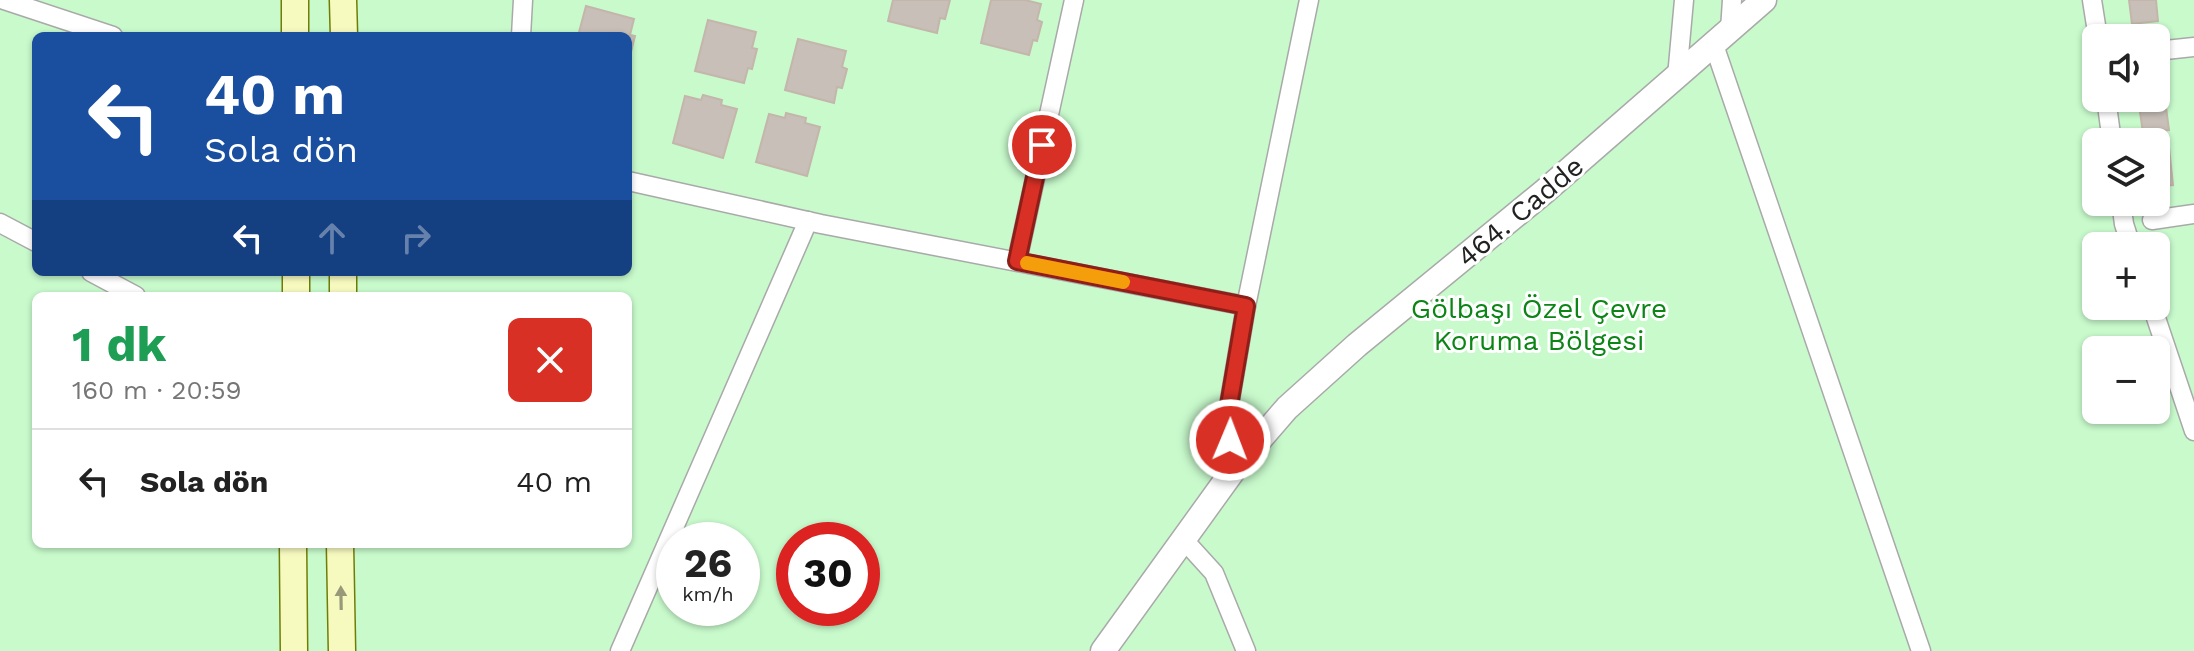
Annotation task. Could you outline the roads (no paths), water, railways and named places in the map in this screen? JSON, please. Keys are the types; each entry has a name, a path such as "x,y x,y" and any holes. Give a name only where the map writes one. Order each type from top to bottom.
{"main road":[{"path":"295,0 295,32"},
{"path":"343,0 344,32"},
{"path":"293,548 294,651"},
{"path":"340,548 342,651"}],"street":[{"path":"4,0 101,32"},
{"path":"521,32 523,0"},
{"path":"1017,261 1074,0"},
{"path":"1235,468 1226,423 1246,306 1309,0"},
{"path":"1677,77 1684,0"},
{"path":"1732,0 1722,37 1921,651"},
{"name":"464. Cadde","path":"1103,651 1235,468 1272,423 1317,380 1545,191 1764,0"},
{"path":"2092,0 2096,24"},
{"path":"2170,50 2194,47"},
{"path":"632,182 808,221 1246,306"},
{"path":"2152,220 2194,214"},
{"path":"620,651 808,221"},
{"path":"0,223 32,240"},
{"path":"98,276 128,292"},
{"path":"2157,320 2194,431"},
{"path":"1184,540 1214,573 1246,651"}],"park label":[{"name":"Gölbaşı Özel Çevre Koruma Bölgesi","path":"1539,324"}]}
